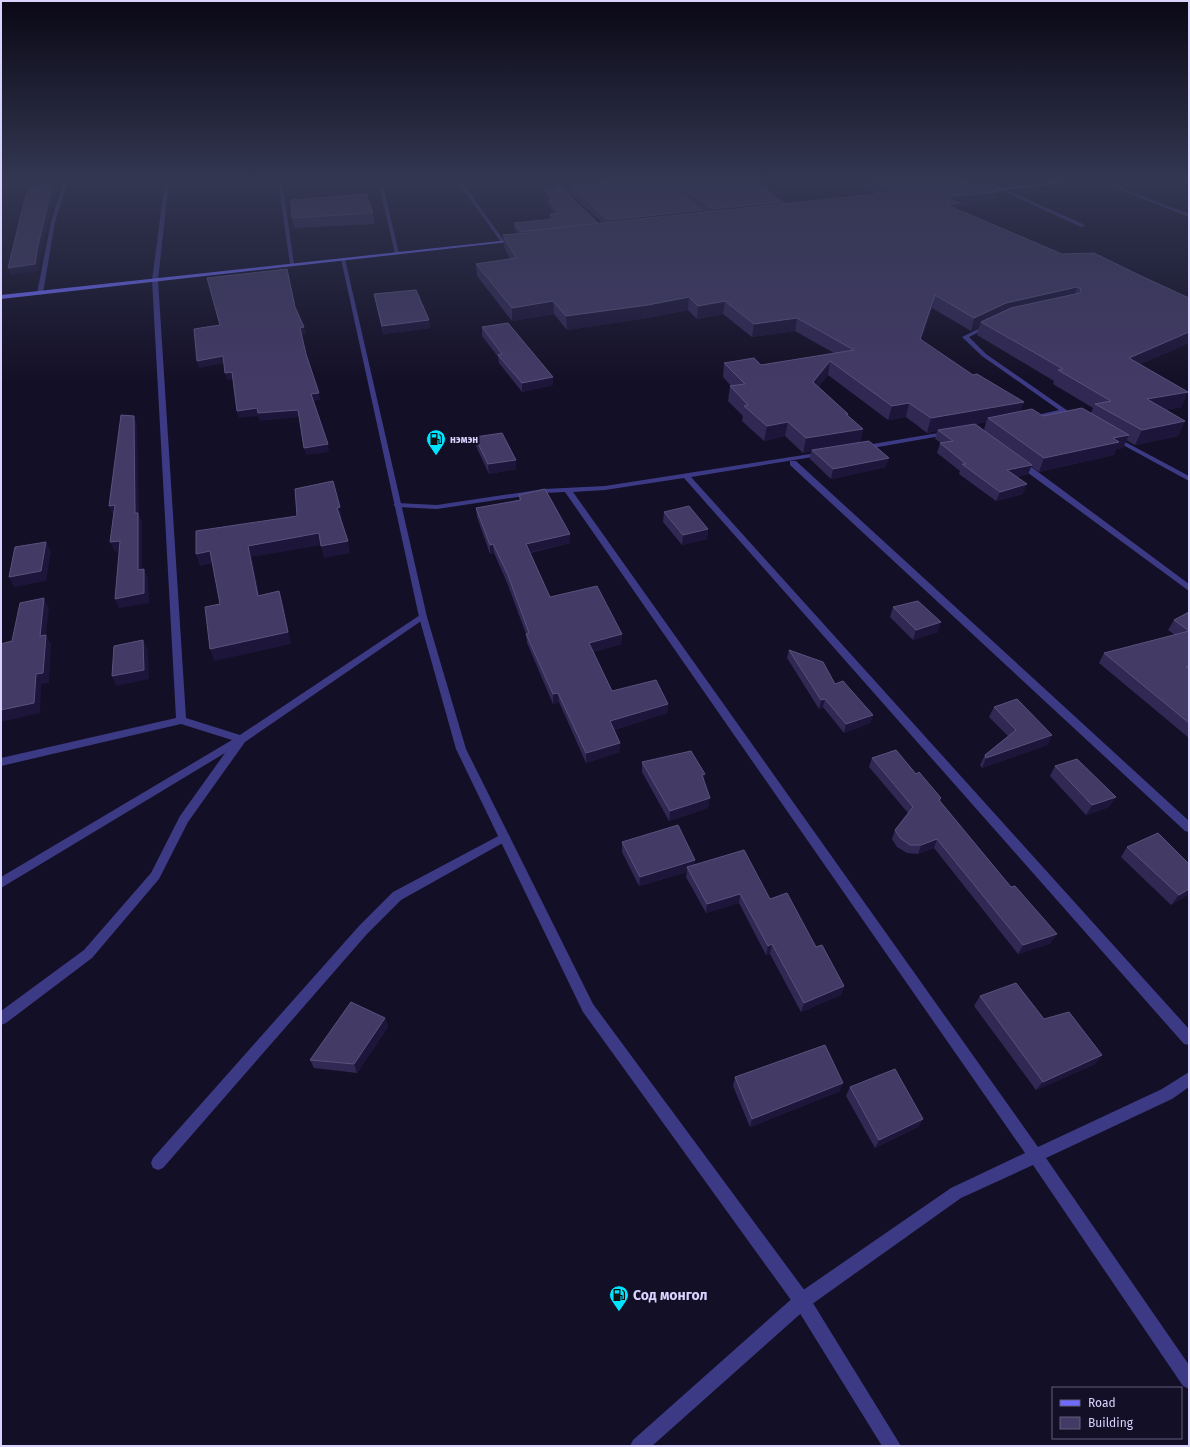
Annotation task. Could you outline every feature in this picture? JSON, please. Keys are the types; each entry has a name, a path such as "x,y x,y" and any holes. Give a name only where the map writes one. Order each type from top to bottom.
{"main road":[{"path":"1,297 437,249"}],"street":[{"path":"40,292 48,249"},
{"path":"159,249 155,280 181,720"},
{"path":"290,249 292,264"},
{"path":"396,249 397,253"},
{"path":"342,259 422,617 461,748 588,1008 802,1301 892,1446"},
{"path":"999,321 965,337 984,355 1067,413 1019,420"},
{"path":"851,449 958,432"},
{"path":"1105,434 1189,479"},
{"path":"397,505 436,507 544,491 590,489 686,476 828,453"},
{"path":"1012,457 1189,588"},
{"path":"793,463 1189,828"},
{"path":"686,476 1189,1039"},
{"path":"567,489 1036,1156 1189,1380"},
{"path":"1,882 241,739 422,617"},
{"path":"1,762 181,720 241,739"},
{"path":"1,1019 88,954 155,876 184,819 241,739"},
{"path":"158,1163 363,930 397,896 504,837"},
{"path":"639,1446 802,1301 956,1194 1167,1094 1189,1079"}],"building":[{"path":"13,249 37,249 35,264 8,268"},
{"path":"511,249 1049,249 1062,254 1094,253 1189,298 1189,332 1129,358 1188,392 1147,399 1185,421 1142,430 1095,404 1111,401 1058,370 1063,369 981,322 1011,308 1080,293 1081,289 1077,287 1006,303 974,318 935,295 920,339 973,375 977,374 1024,402 931,418 909,403 892,406 830,361 813,382 863,429 806,438 788,422 767,426 744,406 748,405 730,386 745,384 724,363 754,358 761,365 854,350 797,318 754,324 725,301 698,306 689,297 648,305 566,316 553,301 512,308 476,264 516,258"},
{"path":"287,269 295,307 304,327 300,328 306,354 319,393 311,394 328,444 304,448 298,410 258,413 257,408 237,411 232,372 225,373 223,356 197,361 194,329 220,325 207,278"},
{"path":"416,290 429,320 382,326 374,294"},
{"path":"508,323 553,377 522,383 498,355 502,354 482,327"},
{"path":"1082,408 1129,435 1113,438 1119,442 1044,458 988,418 1032,409 1043,416"},
{"path":"121,415 134,416 135,513 138,513 138,570 144,569 144,593 115,599 120,541 110,542 115,505 109,506"},
{"path":"975,424 1032,465 1007,470 1027,484 1000,492 962,464 966,464 940,443 953,441 938,430"},
{"path":"502,433 516,460 488,464 475,437"},
{"path":"869,441 889,458 833,469 812,450"},
{"path":"333,481 340,507 337,508 348,541 321,546 319,533 248,546 258,596 279,591 288,632 210,649 205,607 220,604 210,551 196,554 196,531 297,516 295,489"},
{"path":"545,489 570,534 526,544 550,597 597,586 622,634 589,643 612,691 656,680 668,704 610,721 620,743 586,753 558,693 553,694 526,634 529,633 508,575 493,544 490,545 476,508 521,500 519,495"},
{"path":"689,506 708,529 683,535 664,512"},
{"path":"46,542 41,571 9,577 15,547"},
{"path":"44,598 40,636 46,635 43,673 36,674 34,703 1,710 1,644 12,641 20,603"},
{"path":"918,601 941,622 916,630 893,607"},
{"path":"1189,612 1189,631 1174,620"},
{"path":"1189,631 1189,666 1186,667 1189,669 1189,723 1104,653"},
{"path":"143,640 144,670 112,676 114,646"},
{"path":"789,650 823,662 835,684 843,681 873,715 846,724 825,699 821,700"},
{"path":"1017,699 1052,735 986,758 985,755 1016,730 994,707"},
{"path":"896,750 916,774 919,772 941,798 939,800 1011,887 1015,886 1057,934 1023,945 937,839 921,845 910,845 900,838 895,830 913,807 872,758"},
{"path":"691,751 705,774 702,775 710,798 670,811 642,762"},
{"path":"1077,759 1116,797 1092,805 1055,766"},
{"path":"678,825 695,860 640,877 622,842"},
{"path":"1158,833 1189,864 1189,889 1179,895 1127,847"},
{"path":"744,850 770,899 787,893 816,947 822,945 844,986 804,1003 772,944 768,946 740,894 707,904 687,867"},
{"path":"1016,983 1044,1019 1069,1012 1102,1055 1043,1082 980,996"},
{"path":"351,1002 385,1018 354,1064 310,1060"},
{"path":"825,1045 843,1083 752,1119 735,1077"},
{"path":"895,1069 923,1119 879,1140 850,1087"}],"place":[{"name":"нэмэн","path":"436,456"},
{"name":"Сод монгол","path":"619,1312"}]}
